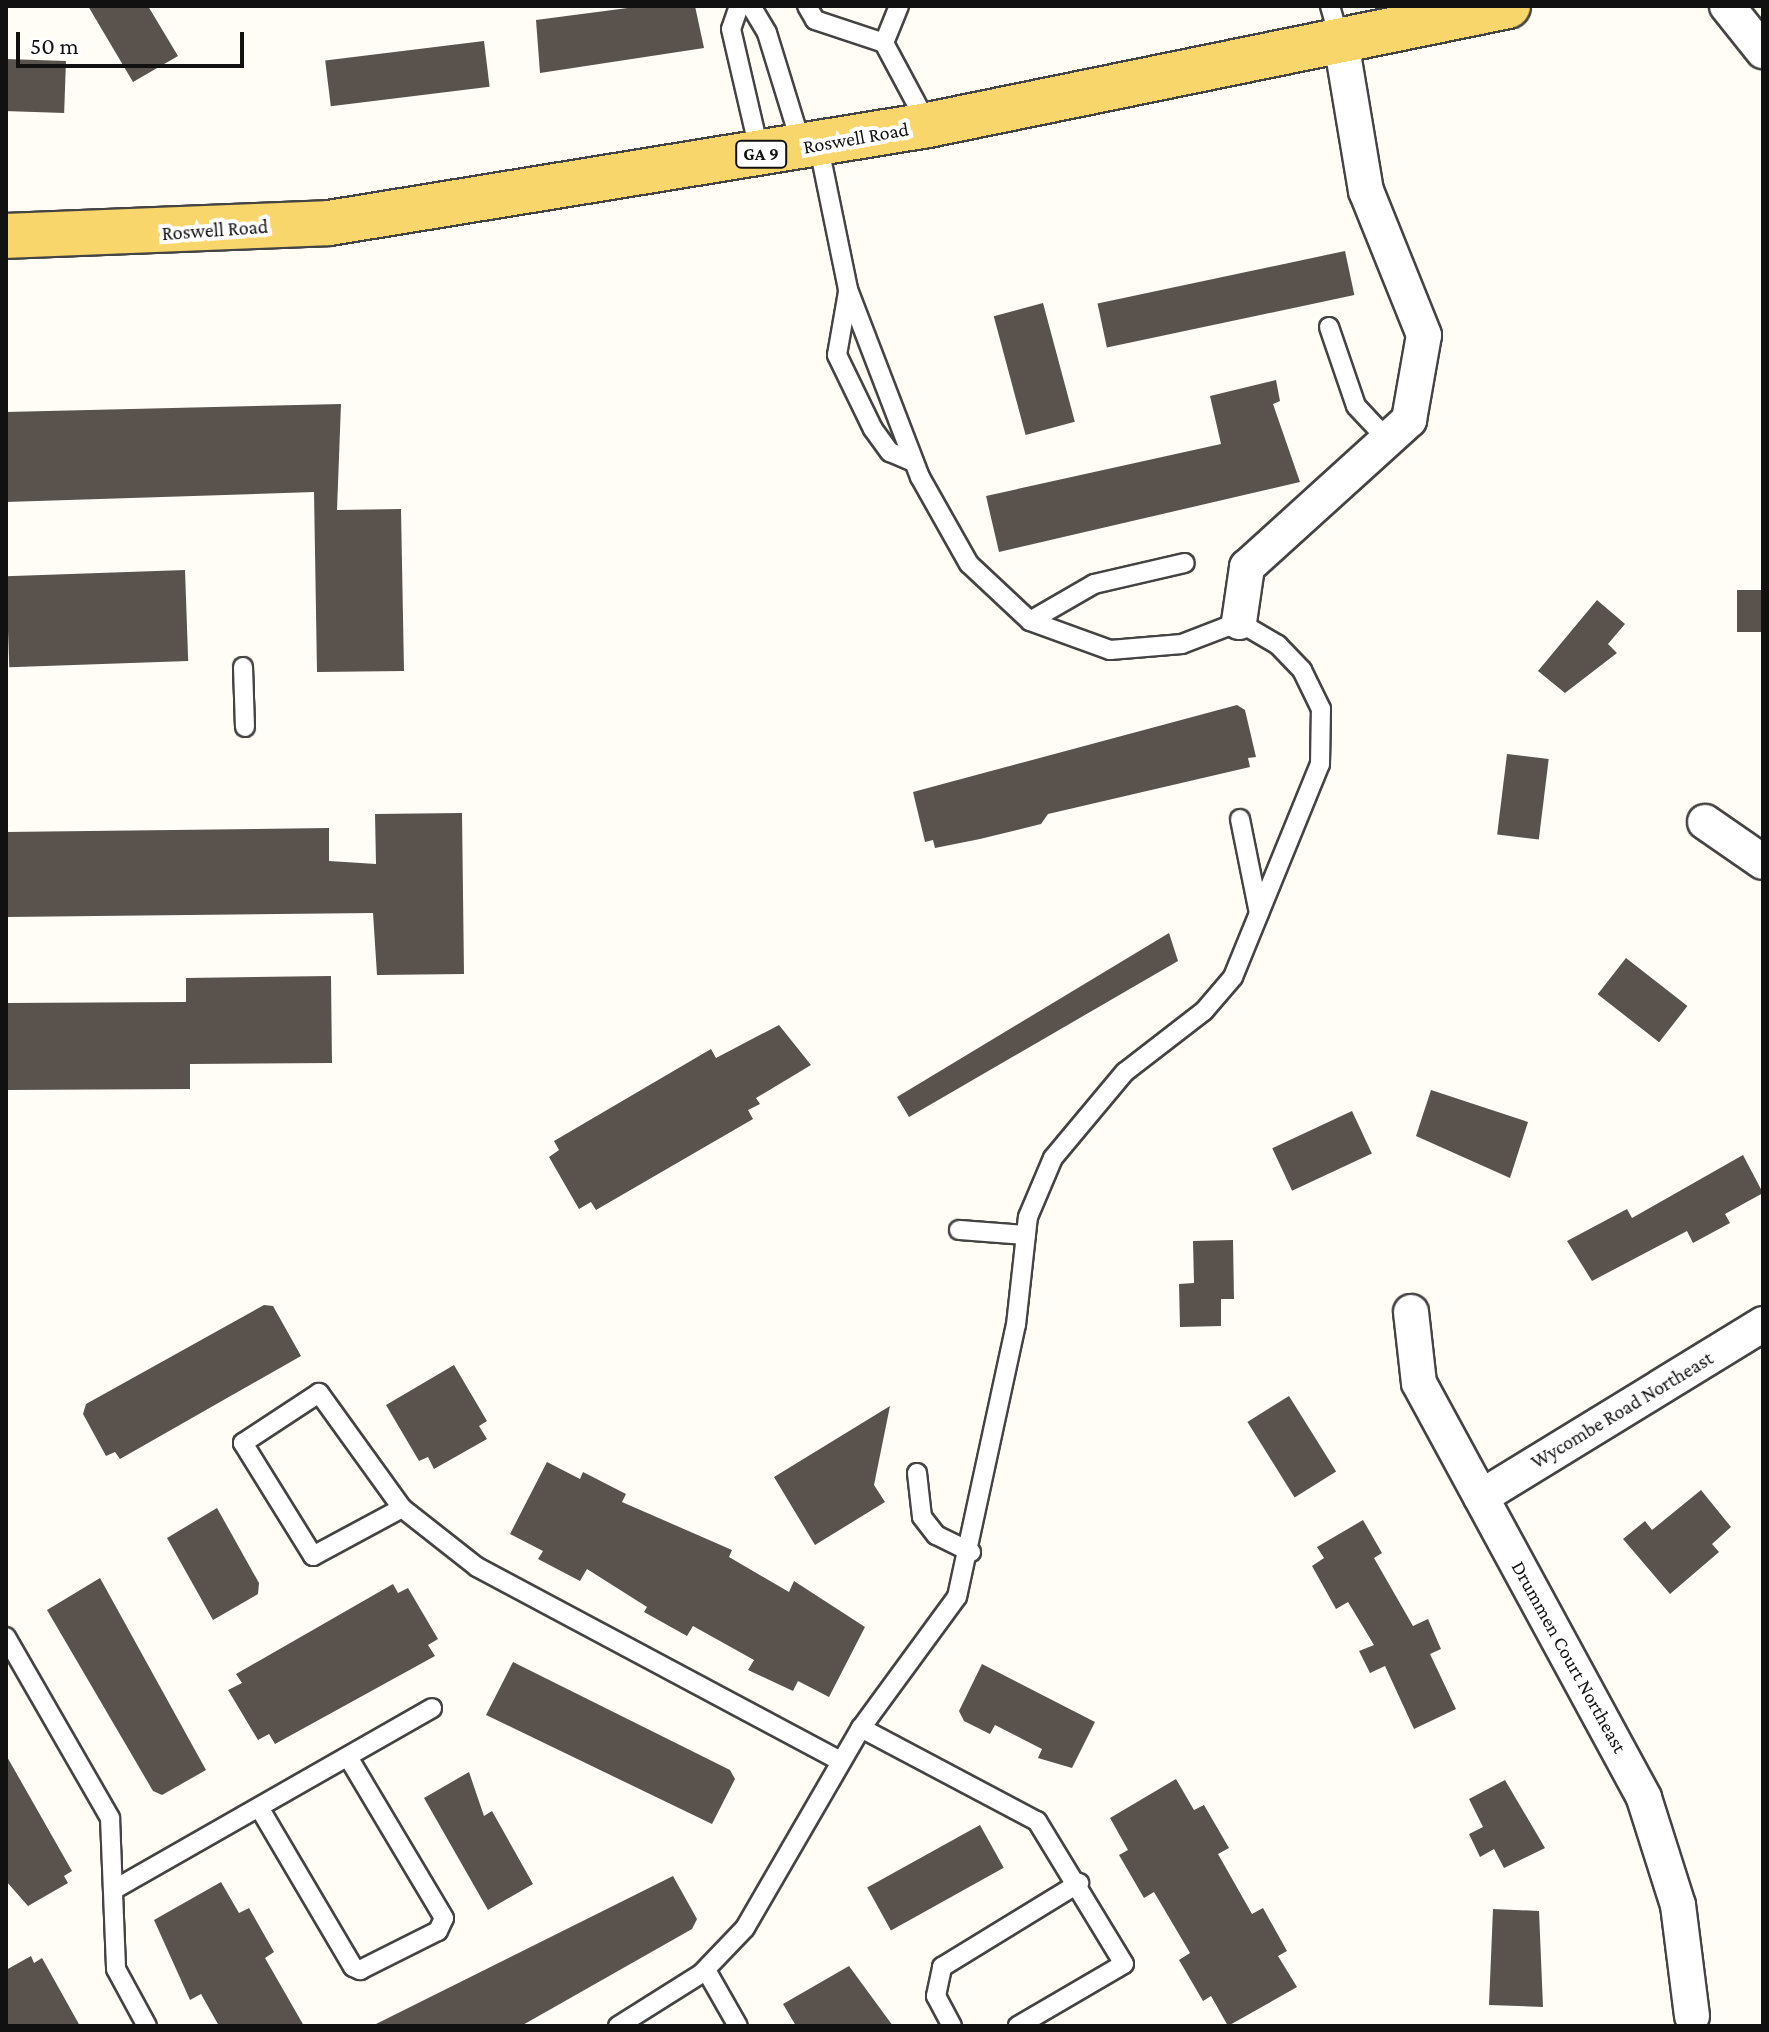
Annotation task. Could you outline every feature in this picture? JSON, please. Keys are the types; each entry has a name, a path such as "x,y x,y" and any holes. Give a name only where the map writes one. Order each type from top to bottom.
{"main road":[{"name":"Roswell Road","path":"6,236 329,223 928,125 1335,24 1508,6"}],"street":[{"path":"1727,6 1763,51"},
{"path":"1239,622 1247,567 1409,420 1424,335 1366,191 1335,24"},
{"path":"1705,822 1763,862"},
{"name":"Drummen Court Northeast","path":"1411,1312 1419,1383 1644,1798 1678,1905 1692,2016"},
{"name":"Wycombe Road Northeast","path":"1481,1497 1763,1324"}],"lane":[{"path":"618,2026 706,1970 765,1899 861,1728 943,1620 971,1552 1026,1235 1053,1158 1125,1072 1233,977 1320,764 1321,709 1302,670 1278,645 1239,622 1182,644 1110,650 1030,621 969,564 914,462 793,148 731,29 739,6"},
{"path":"751,6 767,33 793,148"},
{"path":"884,43 899,6"},
{"path":"811,13 884,43 928,125"},
{"path":"848,289 837,355 856,400 890,452 914,462"},
{"path":"1329,327 1356,406 1387,439"},
{"path":"856,400 885,389"},
{"path":"1030,621 1094,584 1185,563"},
{"path":"243,667 245,727"},
{"path":"1240,819 1259,913"},
{"path":"959,1230 1026,1235"},
{"path":"402,1508 313,1556 243,1443 319,1393 402,1508 477,1567 840,1761"},
{"path":"917,1473 922,1517 936,1535 971,1552"},
{"path":"6,1637 110,1818 116,1969 147,2026"},
{"path":"115,1889 260,1809 432,1708"},
{"path":"861,1728 1037,1821 1079,1883 1124,1964 1018,2026"},
{"path":"260,1809 353,1967 360,1970 438,1931 444,1918 348,1757"},
{"path":"952,2026 936,1996 942,1967 1079,1883"},
{"path":"706,1970 738,2026"}],"building":[{"path":"88,6 148,6 178,56 133,82"},
{"path":"643,6 695,6 704,48 540,73 536,20"},
{"path":"484,41 490,87 331,106 325,60"},
{"path":"6,59 66,61 64,113 6,111"},
{"path":"1345,251 1354,295 1107,348 1098,304"},
{"path":"1043,303 1075,422 1026,435 994,316"},
{"path":"1276,380 1280,401 1273,404 1300,482 999,552 986,496 1221,444 1210,396"},
{"path":"341,404 337,510 401,509 404,671 317,672 314,492 6,502 6,412"},
{"path":"185,570 188,661 9,667 6,576"},
{"path":"1737,590 1763,590 1763,632 1737,632"},
{"path":"1597,600 1625,624 1608,644 1617,653 1565,693 1538,671"},
{"path":"1237,705 1245,710 1256,757 1248,758 1250,767 1048,814 1041,824 980,839 935,848 933,840 925,842 913,792"},
{"path":"1507,754 1549,759 1539,840 1497,834"},
{"path":"462,813 464,974 377,975 373,913 6,917 6,832 329,828 329,861 376,864 375,814"},
{"path":"1169,933 1178,961 909,1117 897,1097"},
{"path":"1626,958 1687,1006 1659,1042 1598,994"},
{"path":"331,976 332,1063 190,1064 190,1089 6,1090 6,1003 186,1002 186,978"},
{"path":"779,1025 811,1065 756,1098 760,1104 748,1110 753,1119 596,1210 591,1202 579,1209 549,1157 559,1150 554,1141 711,1049 716,1058"},
{"path":"1431,1090 1528,1122 1510,1178 1416,1136"},
{"path":"1352,1111 1372,1154 1292,1191 1272,1148"},
{"path":"1743,1155 1763,1193 1725,1214 1730,1223 1693,1243 1687,1231 1592,1281 1567,1241 1627,1209 1632,1218"},
{"path":"1233,1240 1234,1299 1221,1299 1221,1326 1180,1327 1179,1284 1194,1283 1193,1241"},
{"path":"264,1305 273,1306 301,1356 120,1459 115,1452 106,1456 83,1414 86,1404"},
{"path":"454,1365 487,1421 479,1426 487,1439 434,1469 428,1457 419,1461 386,1405"},
{"path":"1289,1396 1336,1471 1295,1497 1247,1422"},
{"path":"890,1406 874,1485 885,1502 815,1545 774,1477"},
{"path":"547,1462 580,1479 583,1472 626,1494 622,1502 732,1550 729,1557 789,1592 794,1581 865,1627 829,1697 798,1681 793,1691 748,1670 754,1660 693,1626 687,1636 644,1612 647,1607 587,1569 580,1581 538,1559 543,1551 510,1534"},
{"path":"1701,1490 1731,1527 1712,1544 1719,1552 1670,1594 1623,1539 1645,1521 1652,1530"},
{"path":"217,1508 259,1583 258,1594 213,1620 167,1538"},
{"path":"1363,1520 1382,1553 1374,1558 1413,1626 1428,1619 1441,1649 1430,1654 1456,1709 1414,1729 1385,1666 1370,1673 1359,1651 1374,1645 1348,1602 1336,1609 1312,1566 1324,1558 1317,1547"},
{"path":"100,1578 206,1770 162,1795 153,1791 47,1610"},
{"path":"393,1584 398,1593 408,1588 438,1639 428,1645 435,1656 275,1744 269,1734 258,1740 228,1690 242,1683 236,1674"},
{"path":"513,1662 730,1770 735,1779 712,1824 486,1715"},
{"path":"982,1664 1095,1722 1072,1768 1038,1758 1042,1749 995,1725 990,1734 964,1721 959,1711"},
{"path":"6,1755 72,1871 64,1876 68,1883 28,1906 6,1881"},
{"path":"469,1772 484,1816 492,1811 533,1884 488,1910 424,1798"},
{"path":"1176,1779 1194,1810 1204,1805 1229,1848 1218,1854 1252,1914 1263,1908 1287,1951 1278,1956 1297,1987 1228,2026 1211,1996 1203,2001 1179,1960 1190,1953 1154,1892 1144,1898 1119,1855 1128,1850 1110,1818"},
{"path":"1505,1780 1545,1848 1504,1868 1494,1849 1480,1857 1469,1834 1483,1827 1469,1799"},
{"path":"980,1825 1004,1868 891,1930 867,1888"},
{"path":"673,1876 697,1919 692,1929 521,2026 372,2026"},
{"path":"221,1882 239,1913 249,1908 274,1952 265,1958 304,2026 219,2026 201,1994 190,2000 154,1920"},
{"path":"1493,1909 1539,1911 1543,2007 1489,2005"},
{"path":"31,1956 34,1963 42,1958 80,2026 6,2026 6,1970"},
{"path":"849,1966 893,2026 796,2026 783,2004"}]}
